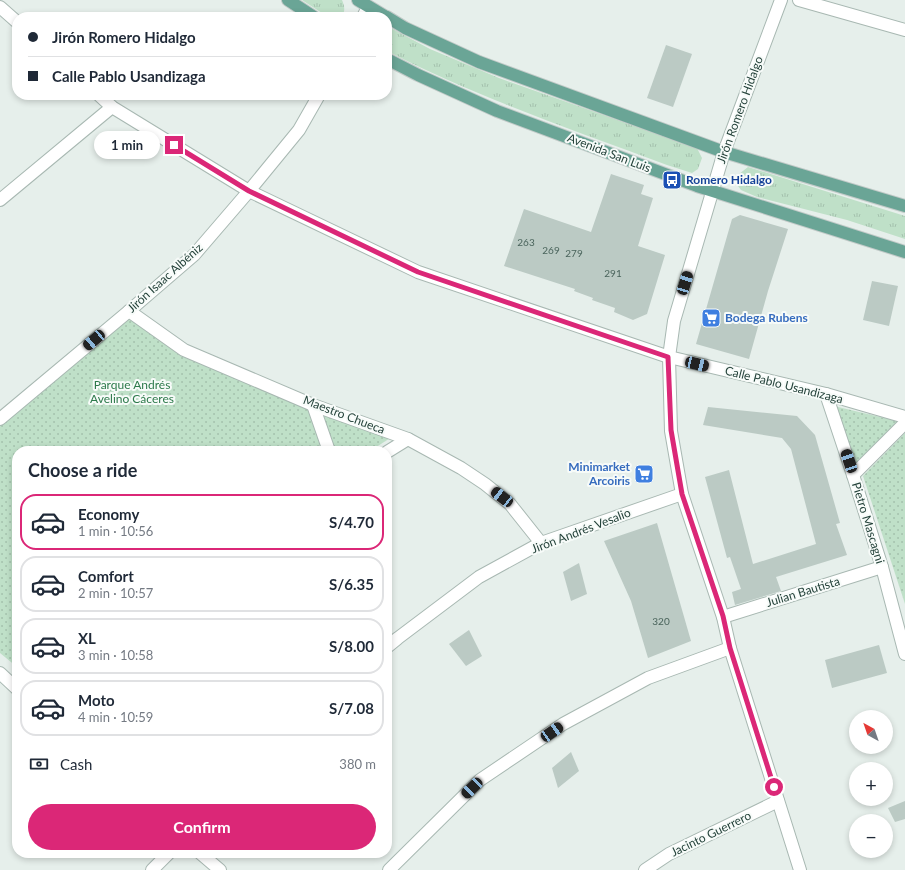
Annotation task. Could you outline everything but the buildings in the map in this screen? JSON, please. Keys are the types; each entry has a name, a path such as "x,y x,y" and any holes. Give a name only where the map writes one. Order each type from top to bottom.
{"main road":[{"path":"288,0 306,12"},
{"path":"358,0 366,12"},
{"path":"392,20 405,28 479,62 724,152 905,206"},
{"name":"Avenida San Luis","path":"392,62 497,111 712,191 905,252"}],"street":[{"name":"Jirón Romero Hidalgo","path":"781,0 724,152 674,321 668,357 671,430 682,494 723,616 730,648 800,870"},
{"path":"799,0 905,30"},
{"path":"0,7 12,18"},
{"name":"Calle Pablo Usandizaga","path":"104,100 112,107 249,191 418,272 668,357 826,394 905,417"},
{"name":"Jirón Isaac Albéniz","path":"0,419 194,255 299,130 316,100"},
{"path":"0,200 112,107"},
{"name":"Maestro Chueca","path":"129,311 184,350 313,405 408,439 461,468 510,504 541,543"},
{"name":"Pietro Mascagni","path":"826,394 854,475 882,567 905,654"},
{"path":"313,405 327,446"},
{"path":"854,475 905,423"},
{"path":"392,449 408,439"},
{"name":"Jirón Andrés Vesalio","path":"392,643 480,577 541,543 682,494"},
{"name":"Julian Bautista","path":"723,616 882,567"},
{"path":"389,870 480,780 563,724 648,678 730,648"},
{"path":"0,673 12,684"},
{"name":"Jacinto Guerrero","path":"645,870 669,854 778,801"},
{"path":"152,870 164,858"},
{"path":"206,858 220,870"}],"green space":[{"path":"302,0 342,0 344,12 320,12"},
{"path":"392,29 430,49 499,78 697,148 702,158 698,169 692,173 667,165 561,126 490,98 421,68 392,54"},
{"path":"748,167 905,216 905,239 847,220 757,197 741,190 738,186 737,179 739,174"},
{"name":"Parque Andrés Avelino Cáceres","path":"129,318 181,356 308,409 321,446 12,446 12,663 0,653 0,426"},
{"path":"834,406 901,422 858,466"},
{"path":"320,412 395,435 378,446 333,446"},
{"path":"905,433 905,604 863,476"}],"place":[{"name":"Romero Hidalgo","path":"672,180"},
{"name":"Bodega Rubens","path":"711,318"},
{"name":"Minimarket Arcoiris","path":"644,474"}],"route":[{"path":"174,145 249,191 418,272 668,357 671,430 682,494 723,616 730,648 774,787"}]}
